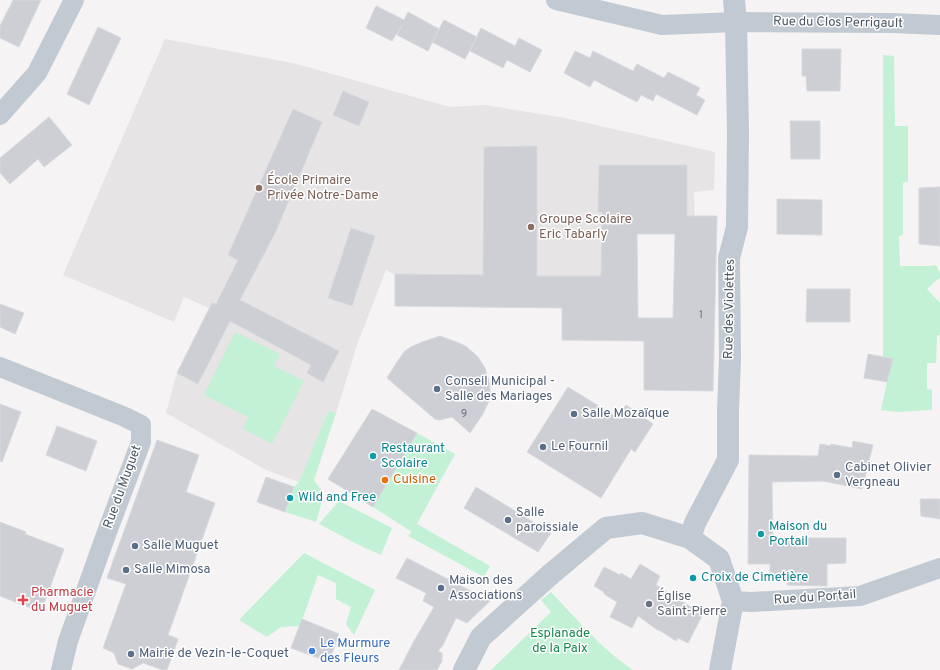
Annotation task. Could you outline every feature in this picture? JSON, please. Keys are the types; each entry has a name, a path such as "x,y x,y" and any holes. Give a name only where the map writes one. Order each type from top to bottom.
{"street":[{"path":"0,115 37,73 74,0"},
{"name":"Rue du Clos Perrigault","path":"556,0 662,25 736,22 892,23 940,25"},
{"name":"Rue des Violettes","path":"690,538 695,523 728,460 730,359 729,258 737,226 738,133 736,22 734,0"},
{"name":"Rue du Muguet","path":"0,367 125,417 141,425 141,442 71,634 61,670"},
{"path":"464,670 481,637 551,574 606,528 642,523 690,538 719,559 733,601 720,670"},
{"name":"Rue du Portail","path":"733,601 751,602 860,596 940,568"}],"shaded area":[{"name":"École Primaire Privée Notre-Dame","path":"165,39 293,63 450,107 485,105 565,118 715,152 714,190 694,192 695,221 637,234 638,317 646,318 646,341 562,340 562,308 395,306 395,275 386,270 357,345 336,413 328,411 299,482 266,470 166,413 177,373 209,308 184,297 174,322 63,275"}],"green space":[{"path":"883,55 894,56 895,126 908,126 908,182 903,183 903,235 899,236 900,266 936,265 940,273 940,278 927,289 940,303 940,335 937,336 936,363 927,363 927,389 932,390 932,410 896,412 881,410 892,359 883,357"},
{"path":"235,332 280,354 274,366 304,381 272,444 243,429 248,417 204,395"},
{"path":"328,411 336,413 314,480 321,490 323,498 316,522 285,512 294,487 299,482"},
{"path":"417,433 455,454 417,524 490,566 484,577 408,536 412,532 373,507"},
{"path":"339,501 392,528 381,555 319,524"},
{"path":"304,553 375,590 354,635 346,624 351,607 336,599 336,583 318,575 300,626 281,627 267,637 239,620"},
{"name":"Esplanade de la Paix","path":"551,592 610,653 633,670 491,670 551,612 541,600"}],"building":[{"path":"13,0 41,0 19,47 0,38 0,26"},
{"path":"376,6 404,20 408,12 439,29 428,51 397,35 402,25 392,41 366,28"},
{"path":"444,20 477,37 465,59 432,42"},
{"path":"98,27 121,38 89,105 67,94"},
{"path":"481,28 515,46 519,38 542,50 530,72 507,60 503,68 470,51"},
{"path":"802,49 841,49 840,91 807,91 806,76 802,76"},
{"path":"575,51 590,58 593,51 633,71 637,64 664,78 668,72 700,88 696,95 705,100 697,115 656,94 653,101 641,95 637,102 594,80 590,87 564,73"},
{"path":"343,91 369,102 359,126 333,115"},
{"path":"293,109 322,122 276,231 240,300 339,351 323,382 307,373 311,365 230,321 198,384 177,373 212,303 216,304 238,260 228,255"},
{"path":"49,117 72,145 44,167 38,159 10,184 0,173 0,158"},
{"path":"790,121 820,121 820,159 791,159"},
{"path":"537,146 537,276 601,276 602,212 598,212 599,165 687,165 687,216 717,216 713,391 644,390 644,341 562,340 562,308 395,306 395,274 483,275 484,147","holes":["637,234 675,234 673,318 638,318"]},
{"path":"940,187 940,246 919,244 919,188"},
{"path":"777,199 822,200 822,235 777,234"},
{"path":"351,228 375,236 352,306 328,298"},
{"path":"807,289 850,289 850,322 806,322"},
{"path":"0,304 24,313 15,334 0,327"},
{"path":"440,336 467,347 478,357 485,368 490,389 489,401 483,414 470,433 452,417 440,420 435,419 387,378 405,351 422,342"},
{"path":"868,354 893,359 887,382 864,378"},
{"path":"568,387 618,418 626,405 653,424 635,452 631,449 601,498 527,452"},
{"path":"0,404 21,412 2,462 0,461"},
{"name":"Restaurant Scolaire","path":"372,409 417,433 373,507 328,479"},
{"path":"57,426 97,441 86,471 46,455"},
{"path":"157,440 199,455 186,492 215,503 168,635 178,639 167,670 143,663 132,669 118,664 114,653 103,648 126,584 107,578"},
{"path":"853,441 873,445 862,489 823,481 772,482 773,538 846,538 846,563 827,564 827,586 787,585 787,574 770,574 770,564 748,564 749,455 818,456 820,444 831,446 831,444 852,448"},
{"path":"266,477 294,487 285,512 257,502"},
{"name":"Salle paroissiale","path":"476,487 551,533 538,552 464,508"},
{"path":"920,499 940,499 940,519 921,516"},
{"path":"0,522 26,532 25,534 64,549 41,612 0,596"},
{"path":"407,558 490,601 467,623 456,618 443,645 438,651 442,653 442,661 437,670 399,670 434,607 423,601 426,593 396,578"},
{"name":"Église Saint-Pierre","path":"640,564 660,576 656,585 694,609 693,611 702,616 688,643 678,638 676,641 638,616 632,628 610,617 617,602 594,586 604,567 620,575 621,573 631,579"},
{"path":"302,619 339,634 329,662 291,648"}],"place":[{"name":"École Primaire Privée Notre-Dame","path":"259,188"},
{"name":"Groupe Scolaire Eric Tabarly","path":"531,227"},
{"name":"Conseil Municipal - Salle des Mariages","path":"437,389"},
{"name":"Salle Mozaïque","path":"574,414"},
{"name":"Le Fournil","path":"543,447"},
{"name":"Restaurant Scolaire","path":"373,456"},
{"name":"Cabinet Olivier Vergneau","path":"837,475"},
{"name":"Cuisine","path":"385,480"},
{"name":"Wild and Free","path":"290,498"},
{"name":"Salle paroissiale","path":"508,520"},
{"name":"Maison du Portail","path":"761,534"},
{"name":"Salle Muguet","path":"135,546"},
{"name":"Salle Mimosa","path":"126,570"},
{"name":"Croix de Cimetière","path":"693,578"},
{"name":"Maison des Associations","path":"441,588"},
{"name":"Pharmacie du Muguet","path":"23,600"},
{"name":"Église Saint-Pierre","path":"649,604"},
{"name":"Le Murmure des Fleurs","path":"312,651"},
{"name":"Mairie de Vezin-le-Coquet","path":"131,654"}]}
